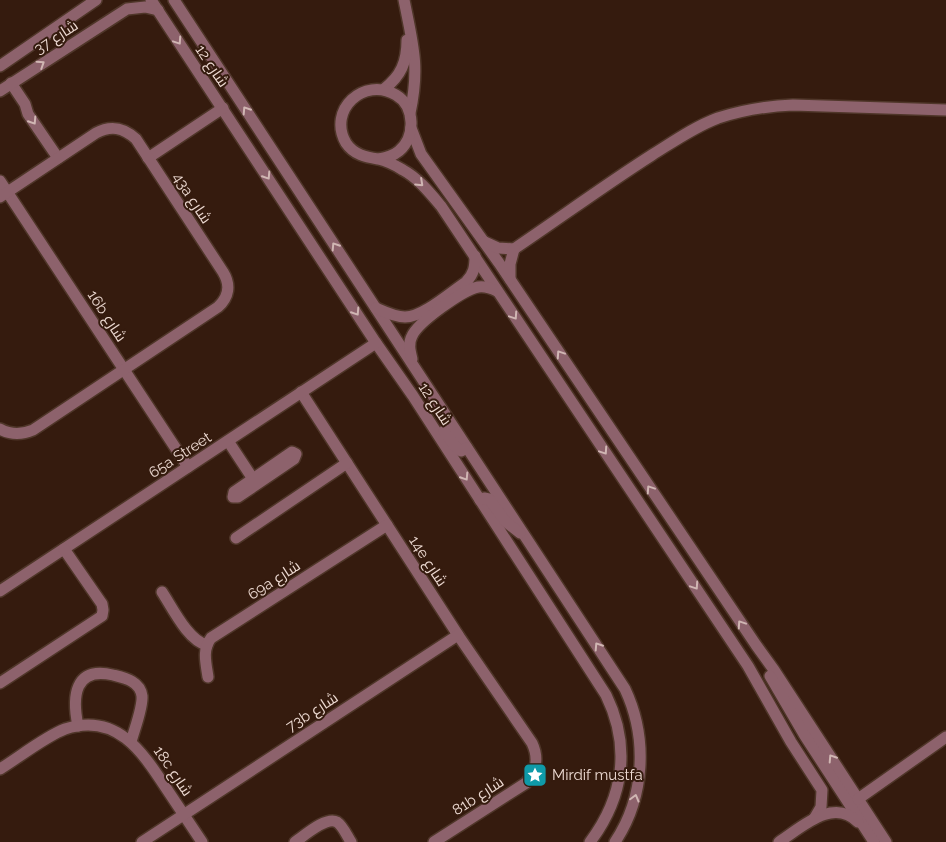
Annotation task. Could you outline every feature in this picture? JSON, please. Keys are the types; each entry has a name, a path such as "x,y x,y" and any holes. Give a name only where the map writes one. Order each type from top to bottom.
{"street":[{"name":"شارع 37","path":"0,66 96,0"},
{"name":"شارع 12","path":"151,0 376,343 413,396 596,677 613,708 621,750 620,778 606,819 590,842"},
{"name":"شارع 12","path":"174,0 526,536 619,679 629,698 636,721 640,746 638,783 628,817 615,842"},
{"path":"384,89 393,82 405,64 407,52 404,2"},
{"path":"404,2 415,53 415,84 410,113 411,128 421,154 510,279 774,670 886,842"},
{"name":"شارع 37","path":"0,90 127,9 145,7 158,10"},
{"path":"11,83 25,104 28,114 58,158"},
{"path":"410,113 398,96 384,89 362,92 352,99 345,108 341,120 342,132 347,144 355,152 366,158 378,160 405,171 424,187 441,206 722,627 791,742 818,782 823,798 822,807 814,819"},
{"path":"484,241 498,248 514,249 644,160 701,125 755,108 793,105 946,110"},
{"path":"148,158 222,108"},
{"name":"43a شارع","path":"0,429 8,433 17,434 32,430 218,308 223,303 228,290 226,277 148,158 129,133 121,129 104,128 4,195"},
{"path":"378,160 401,150 408,140 411,128"},
{"name":"16b شارع","path":"0,181 4,195 124,369 188,467"},
{"path":"510,279 510,264 514,249"},
{"path":"376,308 396,316 405,317 421,313 466,282 474,270 474,256"},
{"path":"415,368 410,346 411,338 422,322 468,291 484,287 497,290"},
{"name":"65a Street","path":"0,591 376,343"},
{"name":"14e شارع","path":"301,392 458,634 532,743"},
{"path":"413,396 431,412 457,449 460,451 468,448"},
{"path":"228,441 253,478"},
{"path":"290,453 296,454 294,460 238,497 233,497 234,492 253,478 290,453"},
{"path":"236,538 347,463"},
{"path":"480,500 484,498 489,499 510,526 526,536"},
{"name":"69a شارع","path":"207,645 215,635 387,525"},
{"path":"0,683 102,616 104,610 102,604 64,549"},
{"path":"162,592 192,636 198,642 207,645 205,658 208,677"},
{"name":"73b شارع","path":"142,842 458,634"},
{"path":"756,646 782,698 874,842"},
{"path":"0,769 56,733 78,726 75,697 79,685 85,677 99,672 128,679 136,684 142,697 131,742"},
{"name":"18c شارع","path":"78,726 90,725 112,730 131,742 145,755 202,842"},
{"path":"858,799 946,737"},
{"name":"81b شارع","path":"434,842 526,783 536,768 536,751 532,743"},
{"path":"779,842 814,819 826,813 837,811 854,818 867,830"},
{"path":"295,842 324,822 332,820 339,824 351,842"}],"place":[{"name":"Mirdif mustfa","path":"535,775"}]}
